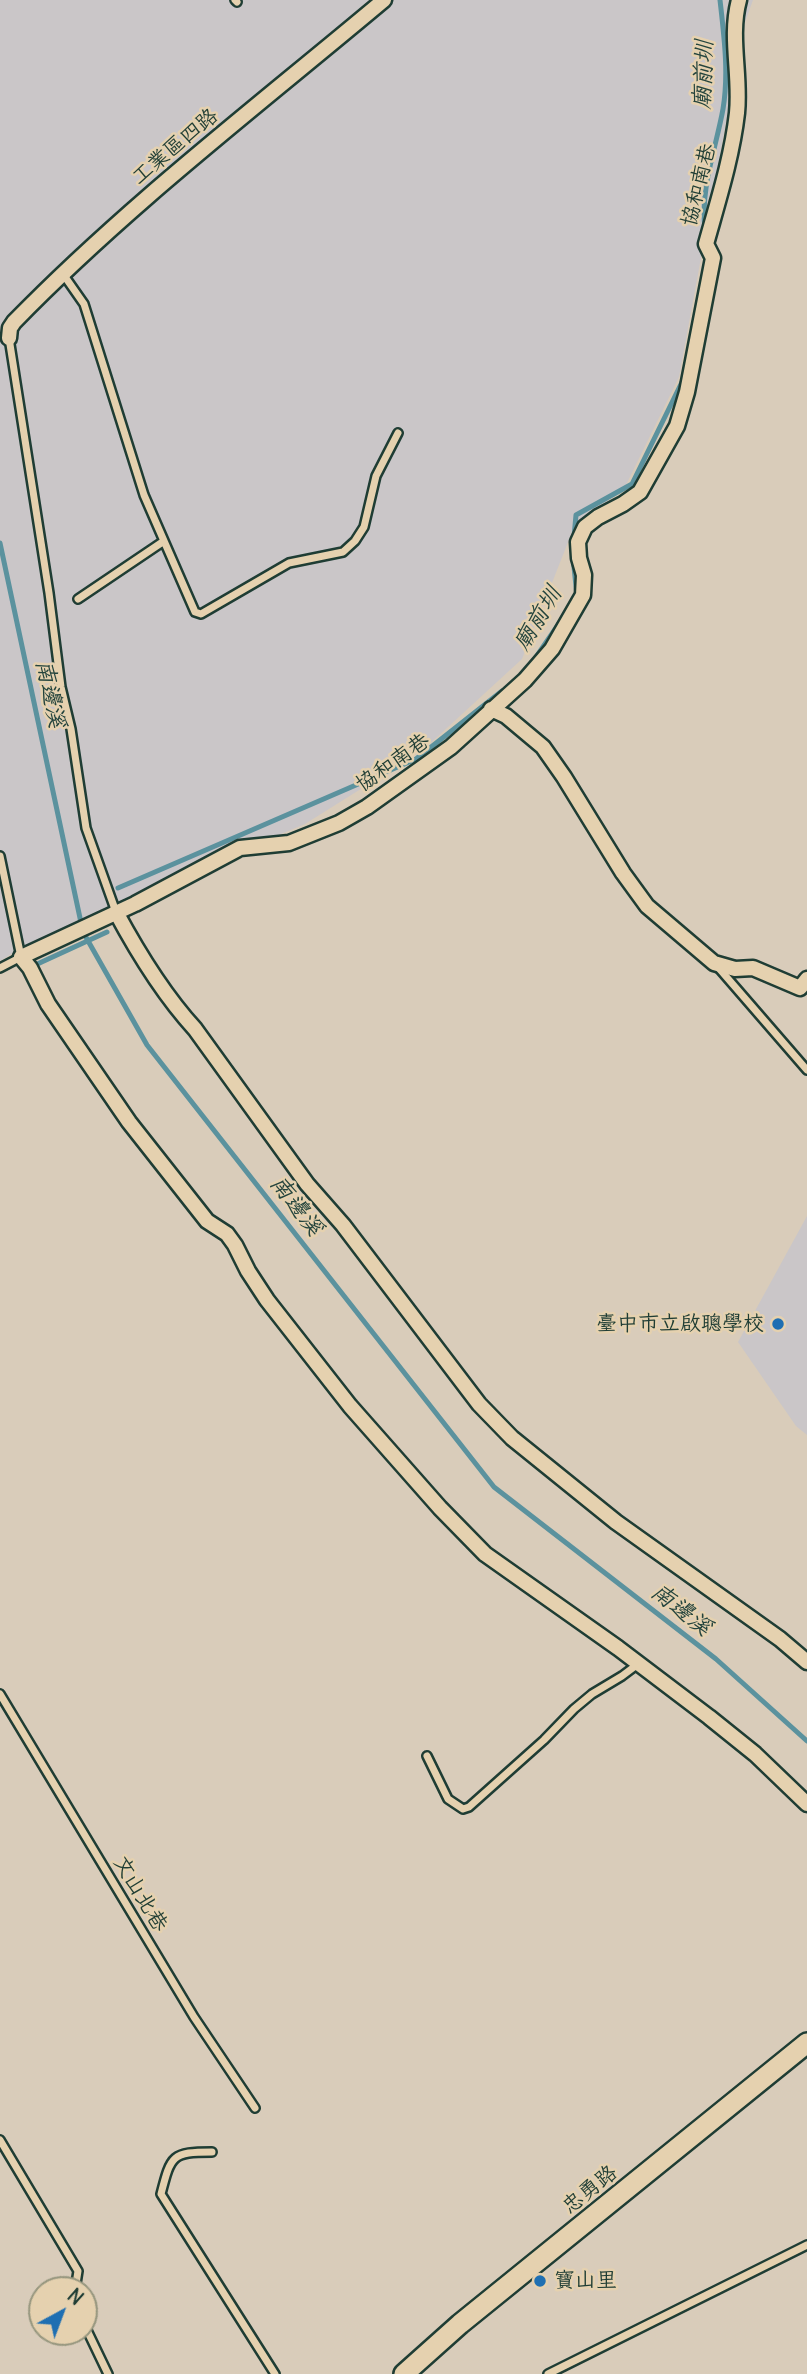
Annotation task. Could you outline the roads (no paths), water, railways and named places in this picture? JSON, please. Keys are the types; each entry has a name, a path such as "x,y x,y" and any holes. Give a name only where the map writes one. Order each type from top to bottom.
{"main road":[{"name":"忠勇路","path":"404,2374 471,2315 807,2043"}],"street":[{"name":"工業區四路","path":"9,338 14,322 62,272 114,225 384,0"},
{"name":"協和南巷","path":"22,957 240,848 289,843 339,823 367,807 451,747 526,680 552,649 583,595 584,575 578,542 585,527 640,492 677,426 687,392 712,269 713,258 706,244 724,179 737,111 734,19 739,0"},
{"path":"491,709 506,716 543,747 623,873 648,905 714,963 735,969 753,968 800,988 807,979"},
{"path":"116,912 136,949 175,1007 195,1029 307,1184 343,1225 480,1404 503,1430 616,1522 780,1639 807,1662"},
{"path":"22,957 48,1004 129,1122 207,1221 227,1234 267,1300 395,1459 485,1554 638,1664 755,1754 807,1804"}],"lane":[{"path":"62,272 84,304 144,495 195,612 201,614 289,563 343,552 355,541 364,527 376,475 398,433"},
{"path":"9,338 61,687 71,729 86,828 116,912"},
{"path":"78,599 164,541"},
{"path":"0,856 22,957 0,968"},
{"path":"714,963 807,1070"},
{"path":"427,1756 448,1798 463,1809 469,1807 544,1740 574,1709 638,1664"},
{"name":"文山北巷","path":"0,1694 194,2017 255,2108"},
{"path":"0,2140 78,2271 77,2276"},
{"path":"212,2152 183,2152 169,2164 161,2194 275,2374"},
{"path":"548,2374 807,2245"},
{"path":"95,2346 108,2374"}],"waterway":[{"name":"廟前圳","path":"705,228 707,183 726,82 720,0"},
{"name":"廟前圳","path":"574,537 576,515 632,484 682,382"},
{"name":"南邊溪","path":"0,543 83,932 147,1045 494,1487 716,1659 807,1741"},
{"name":"廟前圳","path":"573,557 577,596"},
{"name":"廟前圳","path":"534,660 560,622"},
{"name":"廟前圳","path":"118,888 416,759 502,691"},
{"name":"廟前圳","path":"33,966 107,932"}],"place":[{"name":"臺中市立啟聰學校","path":"778,1324"},
{"name":"寶山里","path":"540,2281"}]}
